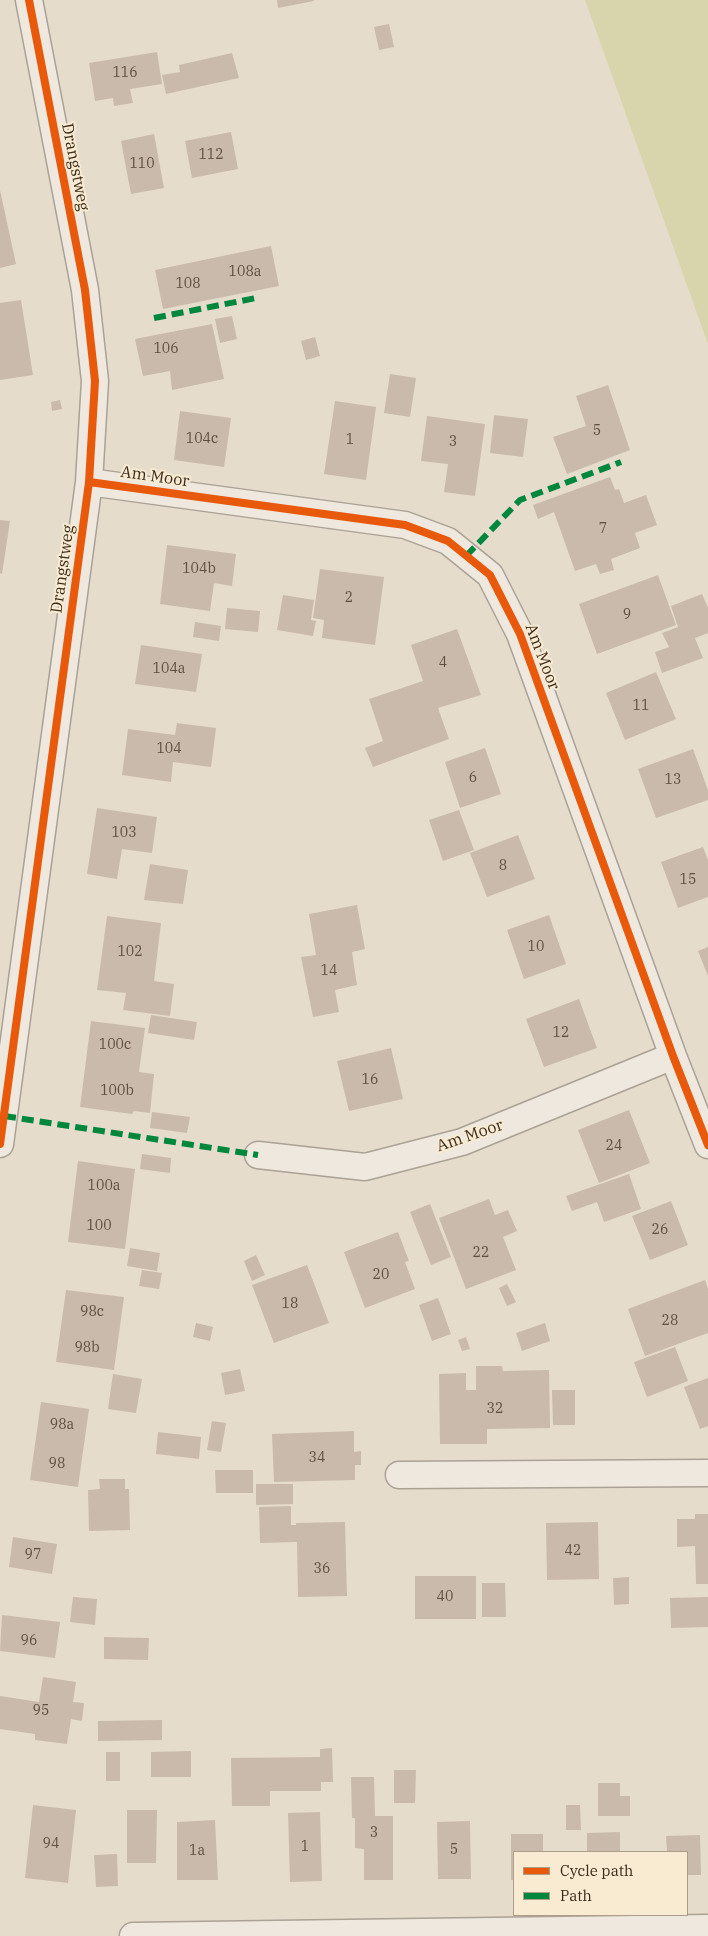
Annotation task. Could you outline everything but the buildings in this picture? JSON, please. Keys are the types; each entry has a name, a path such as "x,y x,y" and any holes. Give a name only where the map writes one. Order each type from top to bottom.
{"street":[{"name":"Drangstweg","path":"0,1144 89,482 95,381 85,290 29,0"},
{"name":"Am Moor","path":"89,482 405,525 448,542 490,575 520,634 673,1056 708,1144"},
{"name":"Am Moor","path":"258,1154 364,1167 462,1142 673,1056"},
{"path":"399,1475 708,1473"},
{"path":"134,1936 708,1928"}],"shaded area":[{"path":"585,0 708,0 708,344"}],"marked path":[{"path":"154,318 256,298"},
{"path":"466,556 520,500 621,462"},
{"path":"4,1116 258,1155"}],"cycle path":[{"path":"0,1144 89,482 95,381 85,290 29,0"},
{"path":"89,482 405,525 448,541 490,575 520,634 673,1056 708,1145"}]}
